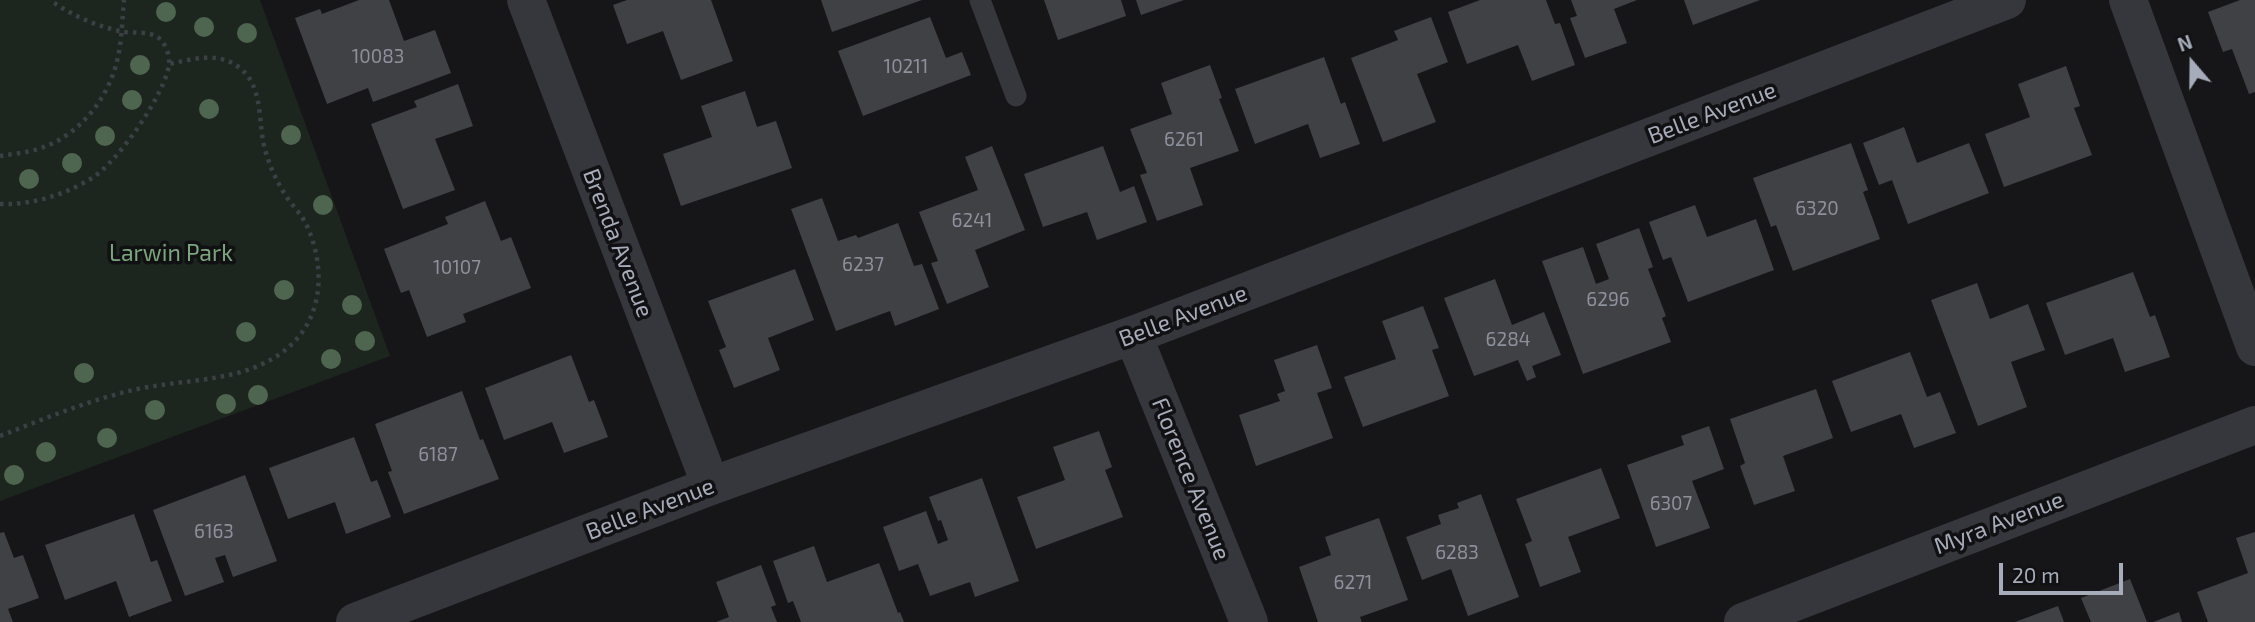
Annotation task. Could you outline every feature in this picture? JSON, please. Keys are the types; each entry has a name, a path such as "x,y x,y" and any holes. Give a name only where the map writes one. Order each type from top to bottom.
{"street":[{"name":"Brenda Avenue","path":"526,0 710,486"},
{"name":"Belle Avenue","path":"355,622 710,486 1133,335 2007,0"},
{"path":"2128,0 2255,347"},
{"name":"Florence Avenue","path":"1133,335 1249,622"},
{"name":"Myra Avenue","path":"1743,622 2255,425"}],"lane":[{"path":"980,0 1016,96"}],"path":[{"path":"0,204 18,205 51,198 94,177 121,151 142,122 169,64 168,52 160,38 150,34 121,31 67,12 50,0"},
{"path":"0,156 40,149 68,134 91,114 108,89 117,63 124,0"},
{"path":"0,436 65,410 128,391 238,373 259,366 270,362 292,344 309,325 318,298 319,271 314,245 304,222 273,175 264,148 255,93 249,79 227,60 212,57 169,64"}],"green space":[{"name":"Larwin Park","path":"0,0 260,0 390,356 0,501"}],"building":[{"path":"359,0 389,0 404,41 435,30 451,73 373,102 368,88 327,104 295,18 320,9 322,14"},
{"path":"627,0 711,0 733,61 681,80 663,31 627,44 613,5"},
{"path":"821,0 922,0 832,32"},
{"path":"1044,0 1121,0 1126,16 1058,40"},
{"path":"1136,0 1184,0 1141,15"},
{"path":"1480,0 1546,0 1555,24 1560,23 1575,65 1532,81 1518,45 1467,64 1448,12"},
{"path":"1571,0 1637,0 1614,9 1627,43 1585,58 1570,18 1577,16"},
{"path":"1684,0 1760,0 1693,25"},
{"path":"2240,0 2255,0 2255,92 2249,94 2232,49 2223,52 2208,12"},
{"path":"930,17 946,58 962,52 971,75 863,116 838,51"},
{"path":"1431,17 1448,62 1417,74 1436,122 1383,142 1351,58 1398,40 1394,31"},
{"path":"1324,57 1341,104 1345,102 1360,144 1320,158 1308,124 1255,144 1235,89"},
{"path":"1210,65 1222,98 1219,99 1239,151 1190,168 1203,205 1157,221 1140,175 1147,173 1130,129 1172,114 1161,83"},
{"path":"2066,66 2080,106 2074,108 2092,155 2004,187 1985,134 2030,117 2018,84"},
{"path":"458,84 473,126 435,139 455,190 403,209 371,124 417,107 414,101"},
{"path":"745,91 757,127 776,121 792,168 681,206 663,154 712,137 701,106"},
{"path":"1904,127 1917,163 1969,143 1989,193 1908,224 1892,180 1879,185 1863,143"},
{"path":"1851,143 1868,190 1863,192 1880,239 1793,271 1776,225 1771,227 1753,178"},
{"path":"992,146 1025,230 975,250 989,287 947,304 931,263 938,261 919,212 978,190 965,157"},
{"path":"1103,146 1120,192 1134,186 1147,222 1097,240 1087,212 1043,227 1024,174"},
{"path":"822,198 838,241 856,235 858,238 898,223 914,266 922,264 939,309 895,326 890,311 836,331 791,209"},
{"path":"485,201 501,241 511,237 531,288 463,314 466,322 427,337 409,290 401,293 384,249 448,224 445,217"},
{"path":"1695,205 1707,237 1756,219 1774,270 1688,302 1671,257 1663,260 1649,222"},
{"path":"1639,228 1653,267 1648,269 1666,316 1662,318 1671,342 1583,374 1542,261 1583,247 1596,284 1609,279 1596,244"},
{"path":"795,269 814,320 768,338 780,370 734,388 719,350 726,347 708,301"},
{"path":"2133,272 2150,317 2155,315 2170,357 2125,372 2113,338 2065,355 2046,303"},
{"path":"1495,279 1512,325 1544,312 1561,355 1532,366 1536,377 1527,381 1518,360 1474,376 1444,298"},
{"path":"1977,283 1990,319 2028,304 2045,350 2011,362 2027,407 1978,426 1931,300"},
{"path":"1423,306 1439,348 1432,350 1449,396 1363,427 1344,377 1396,359 1382,321"},
{"path":"1317,345 1332,388 1317,393 1333,438 1256,466 1239,415 1280,401 1277,394 1285,391 1274,360"},
{"path":"1910,352 1927,397 1940,392 1956,433 1914,448 1901,414 1851,432 1832,381"},
{"path":"571,355 589,402 594,400 608,437 564,453 552,422 504,440 485,388"},
{"path":"1816,389 1833,438 1783,456 1795,491 1754,505 1740,466 1745,463 1730,419"},
{"path":"462,391 480,440 483,439 499,479 404,514 388,472 392,471 375,424"},
{"path":"1709,426 1724,469 1692,481 1710,528 1656,547 1627,465 1684,445 1681,436"},
{"path":"1099,431 1112,467 1105,470 1123,517 1036,549 1017,497 1065,480 1053,447"},
{"path":"354,437 371,482 377,480 391,517 346,534 335,502 288,519 269,468"},
{"path":"1601,468 1620,518 1568,537 1581,572 1540,587 1525,544 1532,541 1516,499"},
{"path":"245,475 277,561 233,577 225,555 215,558 224,582 185,596 153,510"},
{"path":"982,478 1019,581 975,597 970,582 930,596 918,564 899,571 883,527 926,511 938,544 948,540 929,497"},
{"path":"1481,494 1519,597 1468,616 1451,569 1422,580 1406,537 1441,524 1438,515 1459,508 1457,503"},
{"path":"134,514 151,562 157,560 172,601 129,617 116,581 65,600 45,545"},
{"path":"1379,518 1408,600 1360,617 1362,622 1318,622 1299,567 1331,555 1325,537"},
{"path":"4,532 14,558 23,555 39,598 8,609 13,622 0,622 0,533"},
{"path":"2255,532 2255,622 2208,622 2197,592 2248,573 2236,538"},
{"path":"814,546 827,582 879,563 904,622 801,622 793,601 788,603 773,561"},
{"path":"761,565 776,605 771,607 777,622 716,622 729,617 716,582"},
{"path":"2130,579 2147,622 2091,622 2081,598"},
{"path":"2058,606 2064,622 2015,622"},
{"path":"2179,612 2182,622 2153,622"}]}
